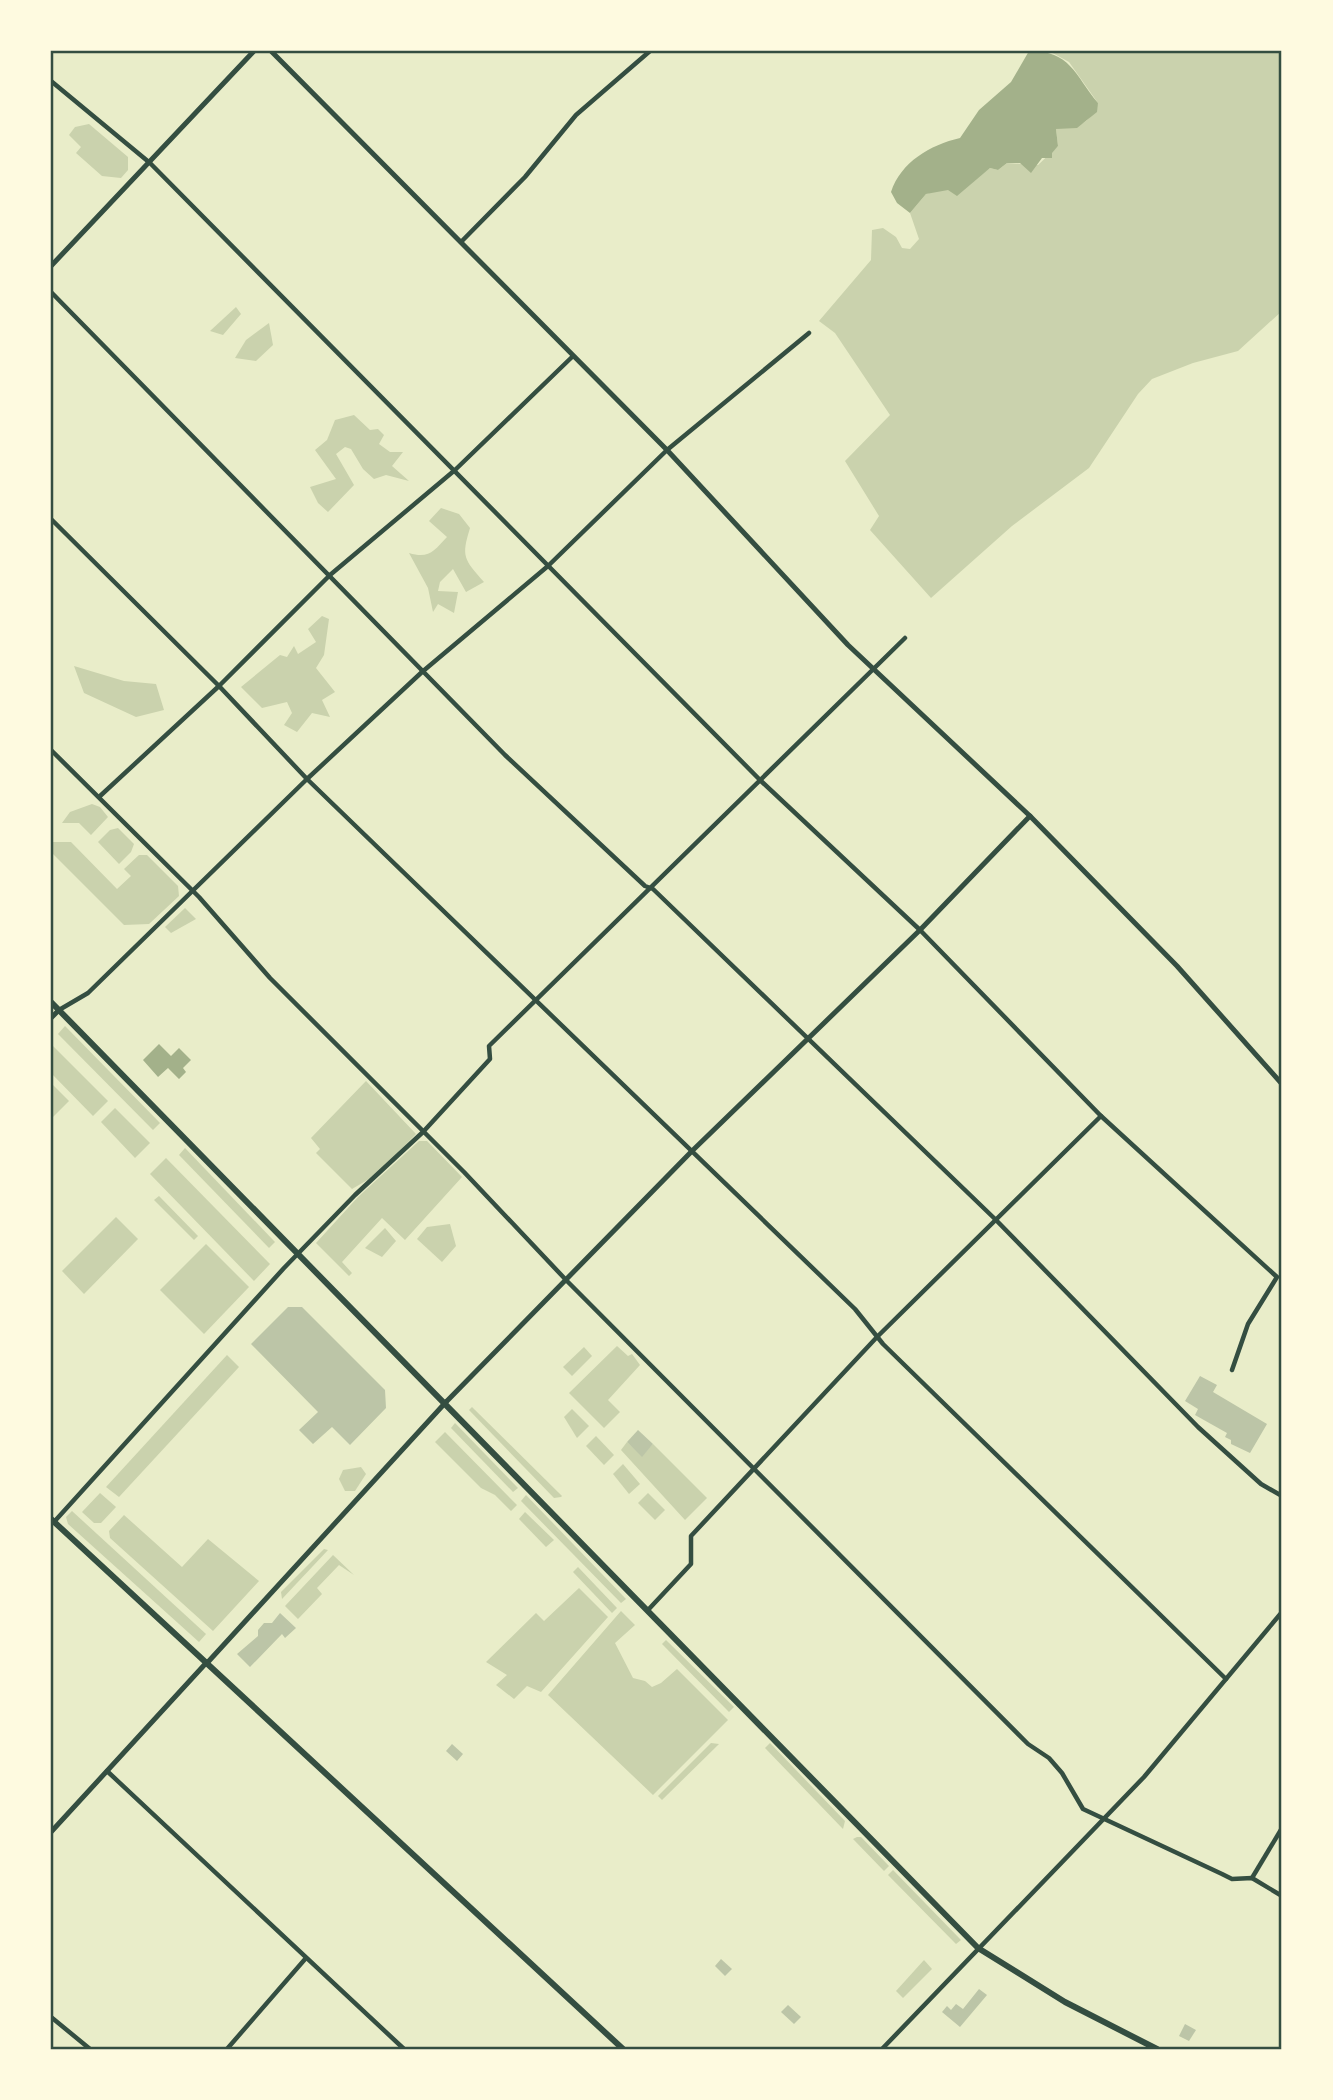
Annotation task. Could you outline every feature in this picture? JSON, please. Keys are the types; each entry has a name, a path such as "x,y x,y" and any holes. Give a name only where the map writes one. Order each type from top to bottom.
{"main road":[{"path":"51,1002 446,1402 978,1948 1065,2001 1157,2049"},
{"path":"52,1521 208,1662 623,2049"}],"street":[{"path":"51,266 254,51"},
{"path":"271,51 667,450 872,670 1030,816 1177,966 1282,1084"},
{"path":"461,242 525,177 576,115 650,51"},
{"path":"51,82 150,163 761,781 920,930 956,971 1101,1116 1277,1277 1248,1324 1232,1370"},
{"path":"51,292 422,671 575,821 645,886 653,888 995,1219 1198,1427 1261,1484 1282,1496"},
{"path":"51,1018 59,1010 82,998 422,671 548,566 667,450 809,333"},
{"path":"99,797 219,686 330,575 455,470 572,357"},
{"path":"51,519 219,686 307,779 855,1309 877,1337 1226,1679"},
{"path":"52,1521 355,1195 423,1132 490,1059 489,1046 534,999 653,888 905,638"},
{"path":"51,750 193,892 270,978 567,1281 1022,1737 1049,1758 1083,1808 1232,1879 1252,1878 1282,1896"},
{"path":"51,1832 446,1402 692,1151 920,930 1030,816"},
{"path":"648,1610 691,1564 691,1535 877,1337 1101,1116"},
{"path":"882,2049 1144,1777 1282,1612"},
{"path":"107,1771 404,2049"},
{"path":"1252,1878 1282,1828"},
{"path":"227,2049 306,1958"},
{"path":"51,2017 90,2049"}],"shaded area":[{"path":"1029,51 1054,55 1070,66 1098,103 1097,112 1077,128 1056,129 1058,146 1052,153 1052,158 1042,158 1031,173 1020,163 1007,163 998,170 990,168 957,196 948,190 926,194 910,213 897,203 891,192 902,172 928,150 960,138 979,110 1011,82"},
{"path":"1049,51 1282,51 1282,311 1238,351 1193,363 1152,379 1138,394 1089,468 1012,526 931,598 870,530 879,516 845,461 890,415 835,333 819,321 871,260 872,230 883,228 896,237 902,248 910,249 919,239 910,213 926,194 975,179 990,168 998,170 1007,163 1038,165 1058,146 1056,129 1080,124 1089,118 1098,103 1069,62"},
{"path":"89,124 128,157 128,170 121,178 102,176 76,153 81,147 69,135 75,127"},
{"path":"236,307 241,314 223,335 210,331"},
{"path":"269,323 273,345 256,361 235,358 246,340"},
{"path":"354,415 370,430 378,429 384,435 379,444 390,452 403,452 392,466 409,481 386,475 374,479 363,469 351,449 345,447 336,454 354,485 328,512 318,503 310,487 336,479 315,450 327,440 335,420"},
{"path":"441,508 459,514 470,528 466,557 484,582 466,592 453,569 440,582 438,591 458,592 454,613 438,604 433,612 428,588 409,553 422,555 431,552 447,537 429,521"},
{"path":"322,616 329,619 324,655 316,668 335,692 322,700 330,717 312,713 297,732 284,725 292,713 287,702 262,708 241,687 280,655 287,657 294,646 298,654 316,642 308,629"},
{"path":"74,666 124,681 156,684 164,710 136,717 84,693"},
{"path":"92,804 100,807 108,817 91,835 79,823 62,823 70,812"},
{"path":"118,828 134,844 131,852 119,864 98,842 110,830"},
{"path":"51,842 71,842 117,889 131,876 124,869 139,855 147,855 178,886 179,896 149,924 124,925 53,854"},
{"path":"185,908 196,919 171,933 165,927"},
{"path":"65,1026 160,1123 153,1130 58,1034"},
{"path":"51,1044 108,1101 93,1116 51,1073"},
{"path":"159,1044 171,1056 179,1048 191,1060 183,1068 186,1072 179,1079 168,1068 158,1077 143,1060"},
{"path":"366,1081 416,1134 376,1175 352,1189 316,1153 320,1149 311,1138"},
{"path":"51,1083 69,1101 51,1119"},
{"path":"115,1108 150,1143 135,1158 101,1122"},
{"path":"419,1141 427,1141 462,1177 405,1240 382,1218 342,1262 352,1273 349,1276 316,1243 358,1197"},
{"path":"185,1148 275,1242 269,1248 179,1155"},
{"path":"166,1158 270,1264 254,1281 150,1174"},
{"path":"159,1196 198,1236 194,1240 154,1200"},
{"path":"116,1217 138,1239 84,1294 62,1271"},
{"path":"450,1224 456,1246 442,1262 417,1239 427,1227"},
{"path":"385,1228 396,1241 382,1257 365,1248"},
{"path":"206,1244 249,1287 204,1334 160,1290"},
{"path":"617,1346 628,1356 632,1354 640,1365 608,1400 620,1412 604,1428 569,1393"},
{"path":"584,1347 592,1356 572,1376 563,1367"},
{"path":"227,1355 239,1367 119,1497 106,1487"},
{"path":"472,1407 561,1497 554,1498 469,1410"},
{"path":"572,1409 589,1426 577,1438 564,1417"},
{"path":"455,1423 518,1488 513,1492 451,1428"},
{"path":"445,1432 517,1505 511,1511 495,1495 481,1488 435,1442"},
{"path":"596,1436 614,1455 604,1465 586,1446"},
{"path":"627,1442 642,1456 653,1444 707,1498 685,1520 621,1450"},
{"path":"623,1464 640,1484 629,1494 613,1474"},
{"path":"361,1467 366,1474 355,1491 345,1491 339,1479 343,1470"},
{"path":"100,1493 116,1507 101,1523 94,1523 82,1512"},
{"path":"648,1493 665,1510 655,1520 638,1503"},
{"path":"526,1495 626,1599 621,1603 521,1501"},
{"path":"72,1511 206,1634 199,1642 68,1524 66,1517"},
{"path":"525,1512 554,1540 546,1547 519,1519"},
{"path":"124,1515 182,1567 208,1539 259,1581 213,1631 110,1538 109,1531"},
{"path":"324,1549 328,1550 282,1599 281,1592"},
{"path":"333,1555 354,1575 339,1565 317,1588 322,1594 298,1619 285,1606"},
{"path":"578,1567 617,1608 612,1613 573,1572"},
{"path":"579,1588 608,1617 541,1692 527,1686 514,1699 496,1685 507,1675 486,1662 536,1613 544,1621"},
{"path":"621,1611 635,1625 615,1643 633,1678 645,1681 652,1687 677,1669 728,1720 653,1795 548,1695"},
{"path":"666,1640 734,1707 729,1712 662,1644"},
{"path":"711,1743 719,1744 662,1800 658,1796"},
{"path":"770,1743 845,1821 843,1829 765,1748"},
{"path":"861,1837 889,1866 884,1871 853,1839"},
{"path":"893,1870 961,1940 956,1944 888,1875"},
{"path":"924,1960 932,1969 903,1998 896,1991"}],"building":[{"path":"288,1307 302,1307 385,1390 386,1408 350,1445 332,1427 313,1444 299,1430 318,1412 251,1344"},
{"path":"1200,1376 1217,1385 1213,1392 1267,1424 1250,1453 1231,1444 1231,1440 1225,1437 1227,1433 1195,1415 1198,1409 1185,1401"},
{"path":"638,1430 653,1444 642,1457 627,1442"},
{"path":"280,1613 296,1628 285,1638 282,1634 250,1667 237,1654 258,1636 258,1630 264,1623 272,1623"},
{"path":"452,1744 463,1754 457,1761 446,1751"},
{"path":"721,1959 732,1969 725,1976 715,1966"},
{"path":"979,1989 987,1995 960,2027 942,2012 947,2006 951,2010 956,2004 963,2009"},
{"path":"788,2005 801,2017 794,2024 781,2012"},
{"path":"1185,2024 1196,2030 1189,2041 1179,2036"}]}
